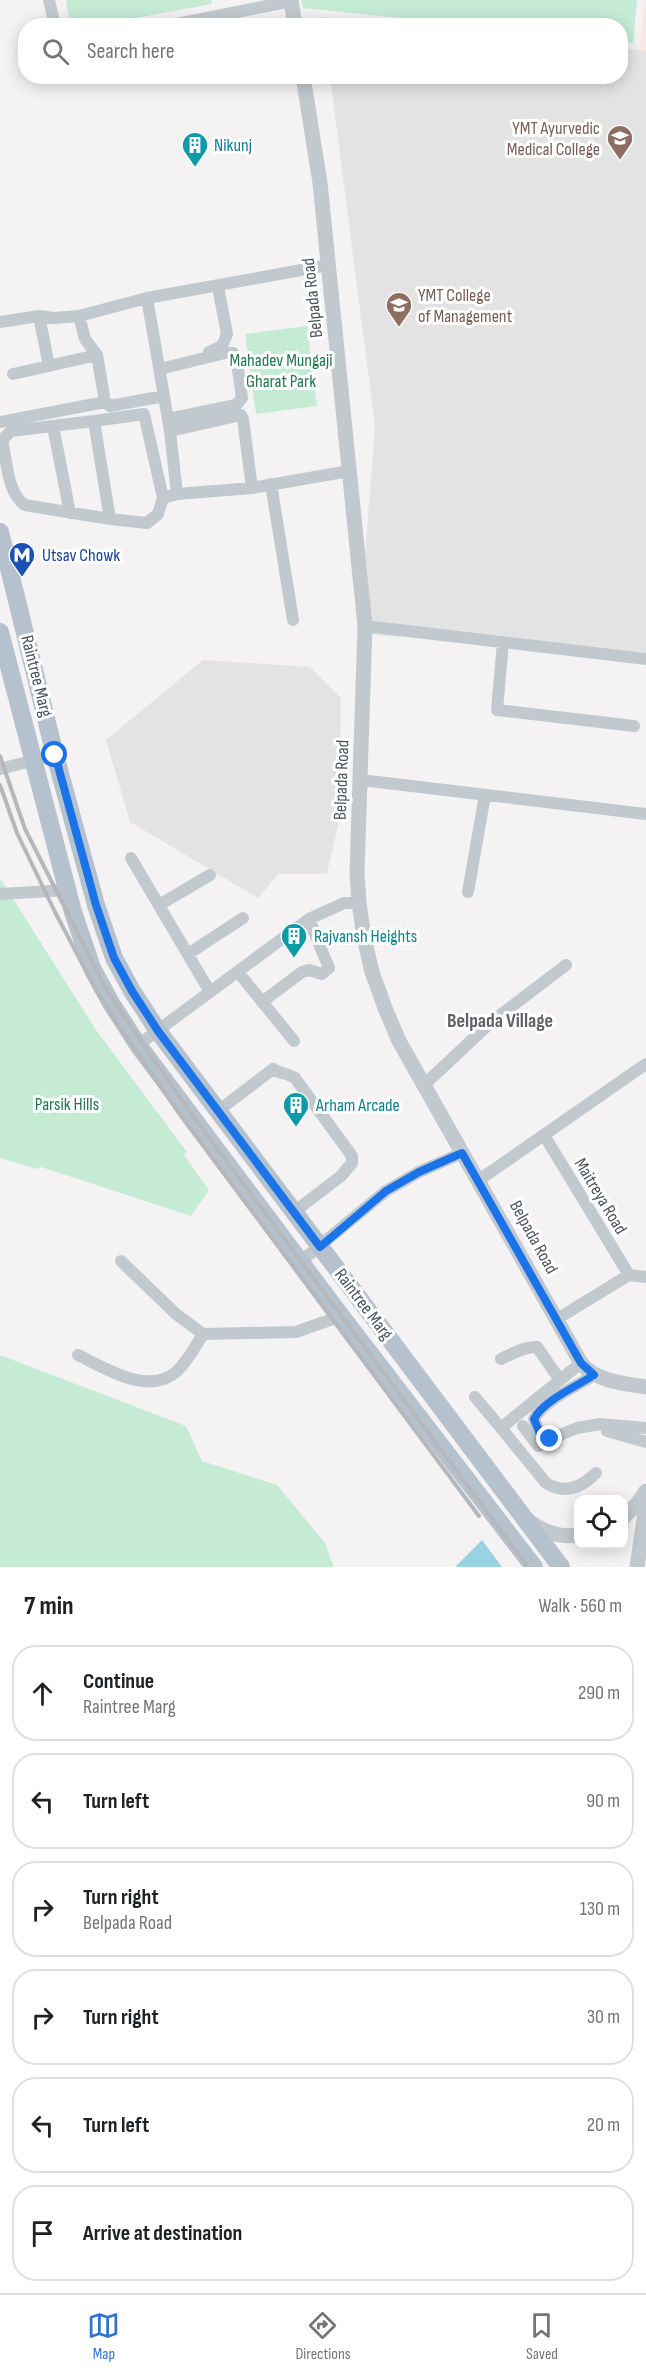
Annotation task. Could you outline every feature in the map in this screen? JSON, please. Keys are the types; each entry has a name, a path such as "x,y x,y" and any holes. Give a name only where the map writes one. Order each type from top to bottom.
{"main road":[{"name":"Raintree Marg","path":"0,532 55,755 96,905 114,958 158,1031 561,1567"},
{"name":"Raintree Marg","path":"0,632 67,890 92,968 111,1003 138,1045 300,1262 534,1567"}],"street":[{"path":"49,0 53,18"},
{"path":"205,18 291,0 294,18"},
{"name":"Belpada Road","path":"304,84 320,183 365,627 357,872 364,937 385,1008 399,1041 581,1363 594,1375 603,1379 646,1387"},
{"path":"0,322 39,315 54,318 79,316 147,298 329,266"},
{"path":"159,367 217,351 222,346 227,334 218,287"},
{"path":"147,298 168,421 177,494"},
{"path":"39,315 49,366"},
{"path":"79,316 85,339 97,355 105,402 110,406 164,396"},
{"path":"159,367 225,353 233,353 236,356 242,398 236,405 168,421"},
{"path":"13,374 97,355"},
{"path":"0,422 105,402"},
{"path":"145,417 163,498 158,514 147,523 26,505 14,494 2,440 11,431 141,413 145,417 168,421 241,415 255,487"},
{"path":"94,421 110,519"},
{"path":"53,426 70,513"},
{"path":"255,487 256,469"},
{"path":"163,498 177,494 255,487 349,471"},
{"path":"271,484 293,620"},
{"path":"365,627 646,659"},
{"path":"503,642 496,710 634,726"},
{"path":"0,769 55,755"},
{"path":"361,780 646,814"},
{"path":"468,892 485,795"},
{"path":"131,858 210,992"},
{"path":"159,905 210,875"},
{"path":"0,894 67,890"},
{"path":"138,1045 309,919 344,903 359,903"},
{"path":"188,954 243,918"},
{"path":"262,1002 302,972 309,970 322,974 329,968 309,919"},
{"path":"425,1084 490,1023 566,965"},
{"path":"238,972 294,1041"},
{"path":"479,1180 646,1064"},
{"path":"218,1111 273,1069 279,1074 295,1078 352,1156 352,1163 342,1176 294,1212"},
{"name":"Maitreya Road","path":"544,1135 628,1275"},
{"path":"300,1262 386,1191 419,1172 462,1153"},
{"path":"121,1261 176,1314 203,1334 296,1332 341,1316"},
{"path":"557,1319 628,1275 646,1277"},
{"path":"78,1355 110,1370 147,1382 158,1382 175,1373 187,1360 203,1334"},
{"path":"501,1359 522,1350 537,1347 560,1380"},
{"path":"501,1428 581,1363"},
{"path":"594,1375 546,1404 537,1413 534,1419 540,1434 550,1439 577,1428 600,1425 646,1428"},
{"path":"475,1397 546,1483 553,1488 563,1490 577,1488 597,1473"},
{"path":"523,1426 538,1446 588,1428 600,1429 646,1442"},
{"path":"628,1513 646,1491"},
{"path":"637,1567 646,1505"},
{"path":"524,1518 550,1533 560,1536 574,1535"}],"shaded area":[{"path":"646,0 646,51 639,50"},
{"path":"628,49 646,51 646,653 359,634 375,426 331,84 628,84"},
{"path":"203,660 310,667 341,698 339,821 327,874 278,874 258,898 130,822 106,740"}],"green space":[{"path":"66,0 211,0 212,4 135,18 69,18"},
{"path":"301,0 637,0 633,43 628,42 628,18 401,18 303,8"},
{"name":"Mahadev Mungaji Gharat Park","path":"307,326 317,406 256,414 245,334"},
{"name":"Parsik Hills","path":"0,878 96,1030 187,1152 184,1155 209,1190 191,1216 41,1167 38,1169 0,1158"},
{"path":"0,1355 186,1426 202,1461 277,1485 325,1543 334,1567 0,1567"}],"water":[{"path":"482,1540 502,1567 455,1567"}],"railway":[{"path":"0,756 25,829 105,987 190,1112 528,1567"},
{"path":"0,785 17,833 55,912 97,992 120,1028 181,1116 479,1516"}],"place":[{"name":"YMT Ayurvedic Medical College","path":"620,161"},
{"name":"Nikunj","path":"195,168"},
{"name":"YMT College of Management","path":"399,328"},
{"name":"Utsav Chowk","path":"22,578"},
{"name":"Rajvansh Heights","path":"294,959"},
{"name":"Arham Arcade","path":"296,1128"}],"district":[{"name":"Belpada Village","path":"500,1020"}],"route":[{"path":"55,755 96,905 114,958 158,1031 320,1247 386,1191 419,1172 462,1153 581,1363 594,1375 546,1404 537,1413 534,1419 540,1434 550,1439"}]}
